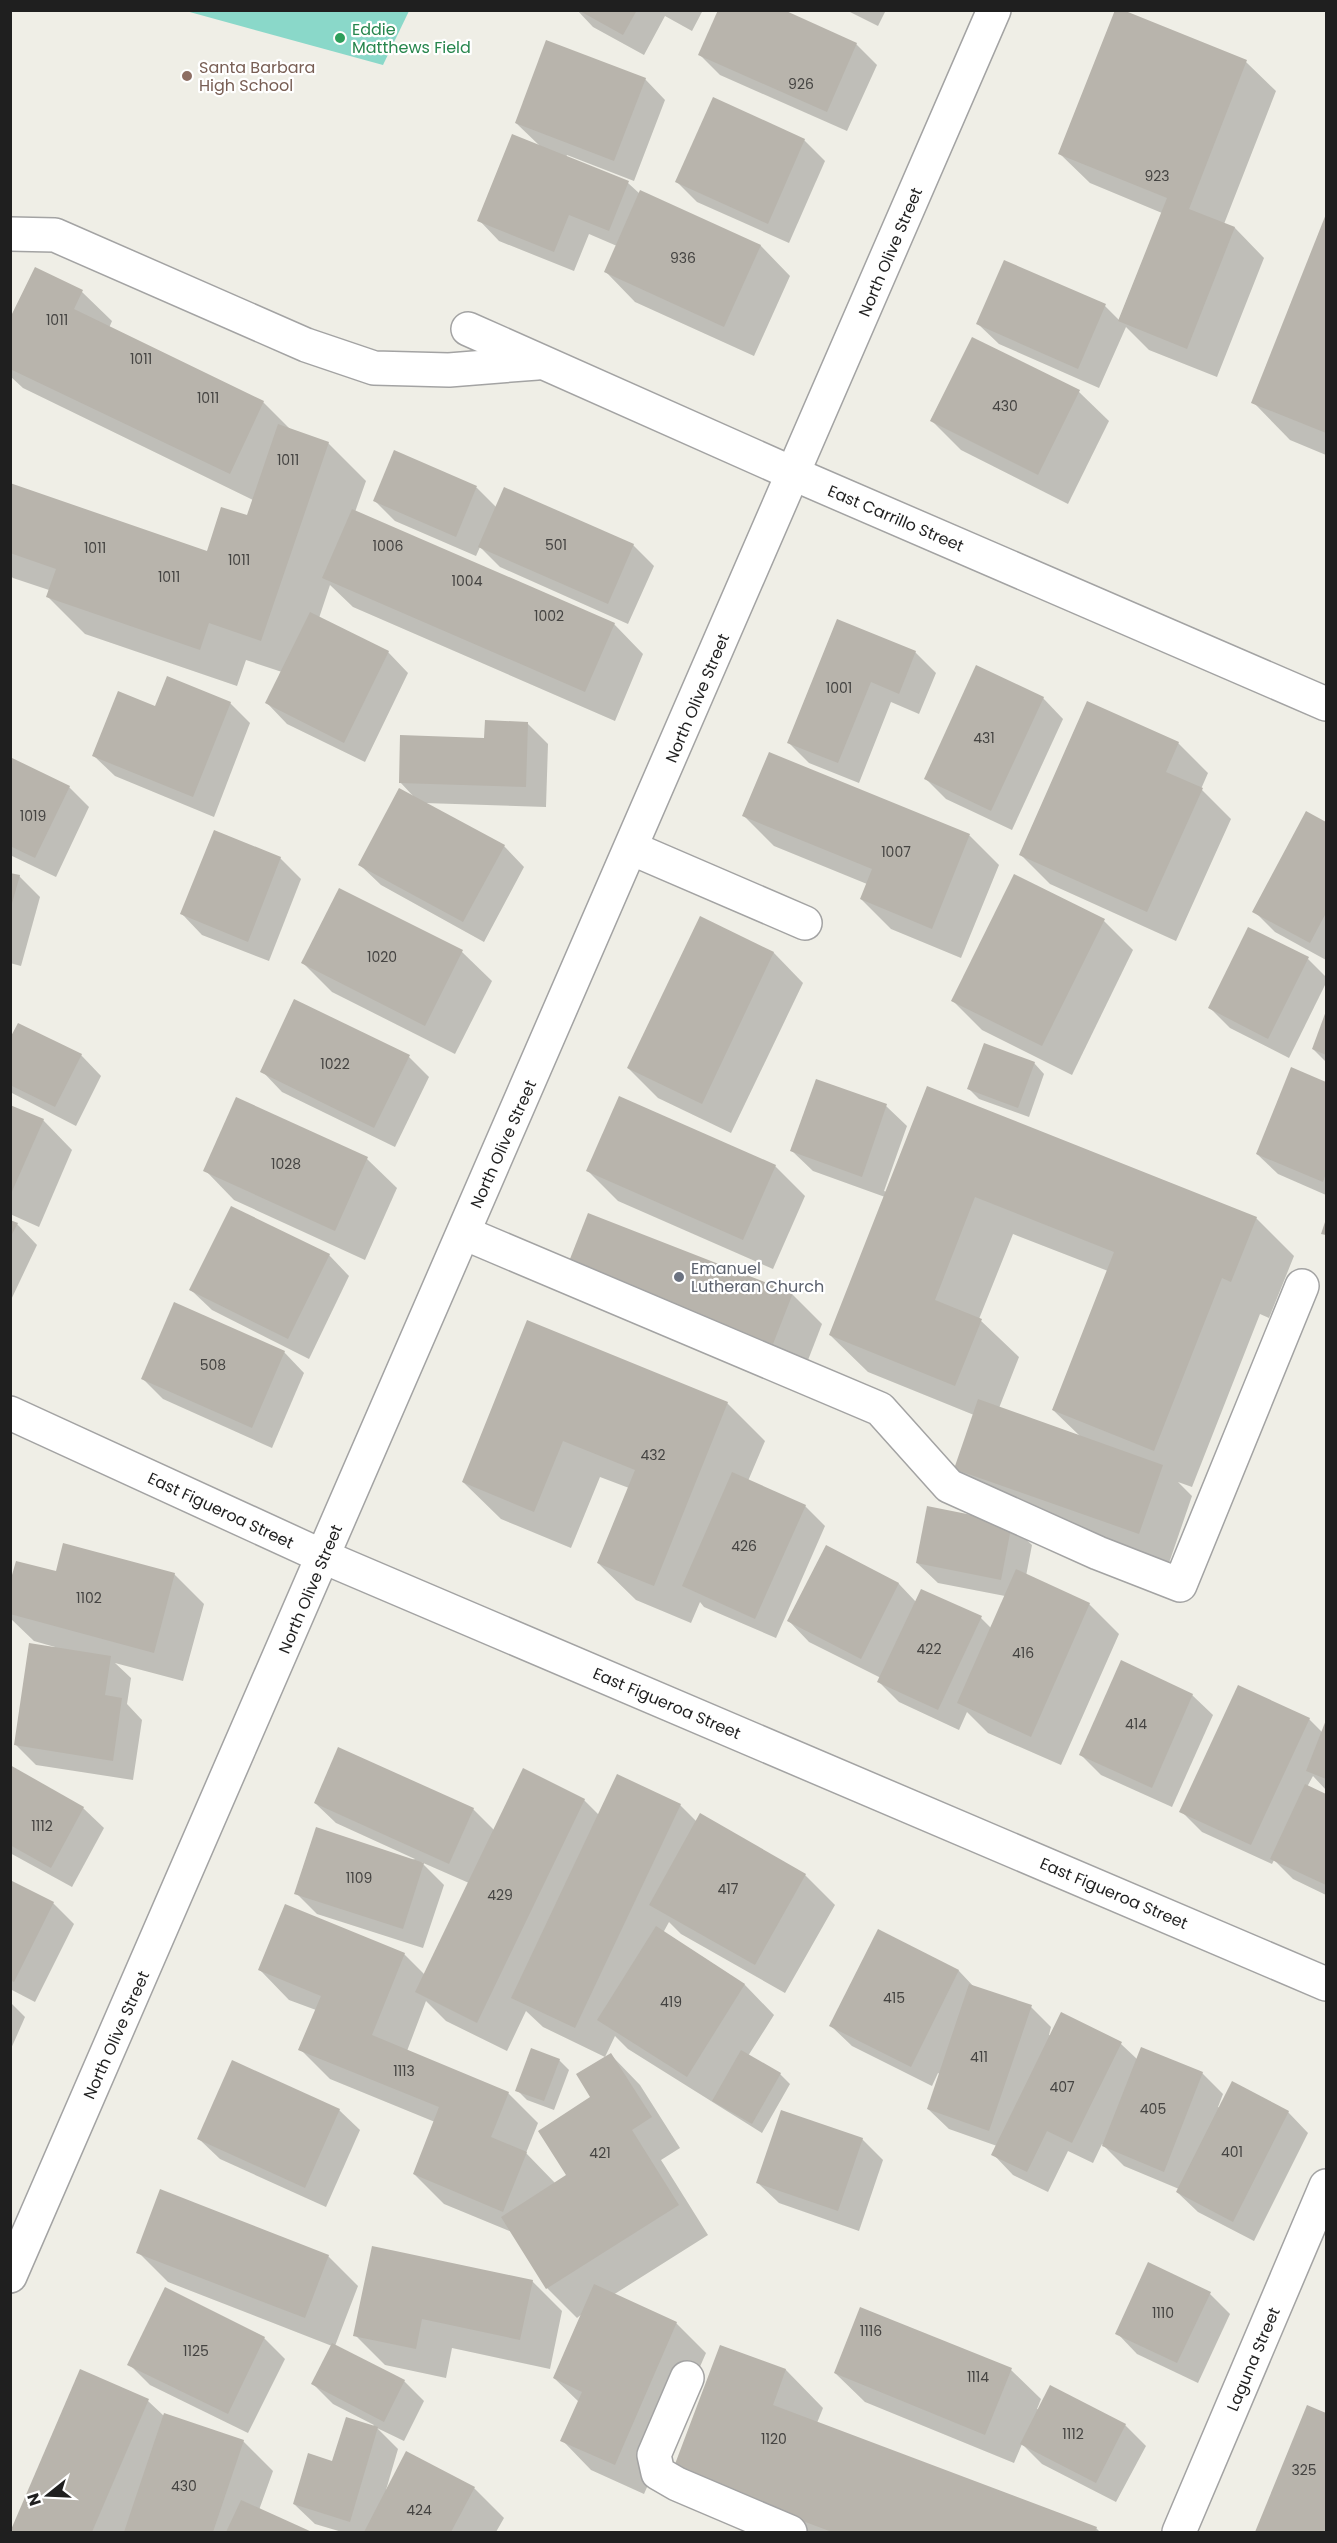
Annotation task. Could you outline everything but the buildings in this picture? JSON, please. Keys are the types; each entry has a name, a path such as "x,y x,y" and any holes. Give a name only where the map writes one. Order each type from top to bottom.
{"street":[{"name":"North Olive Street","path":"10,2276 994,10"},
{"path":"10,234 55,235 306,345 374,368 449,370 542,363"},
{"name":"East Carrillo Street","path":"468,329 794,474 1326,704"},
{"path":"631,848 805,923"},
{"path":"464,1233 880,1409 949,1485 1098,1553 1180,1585 1302,1286"},
{"name":"East Figueroa Street","path":"10,1413 324,1557 1326,1984"},
{"name":"Laguna Street","path":"1179,2532 1326,2186"},
{"path":"687,2378 654,2455 658,2473 677,2484 790,2532"}],"shaded area":[{"name":"Eddie Matthews Field","path":"409,10 383,65 186,11"}],"place":[{"name":"Eddie Matthews Field","path":"340,38"},
{"name":"Santa Barbara High School","path":"187,76"},
{"name":"Emanuel Lutheran Church","path":"679,1277"}]}
